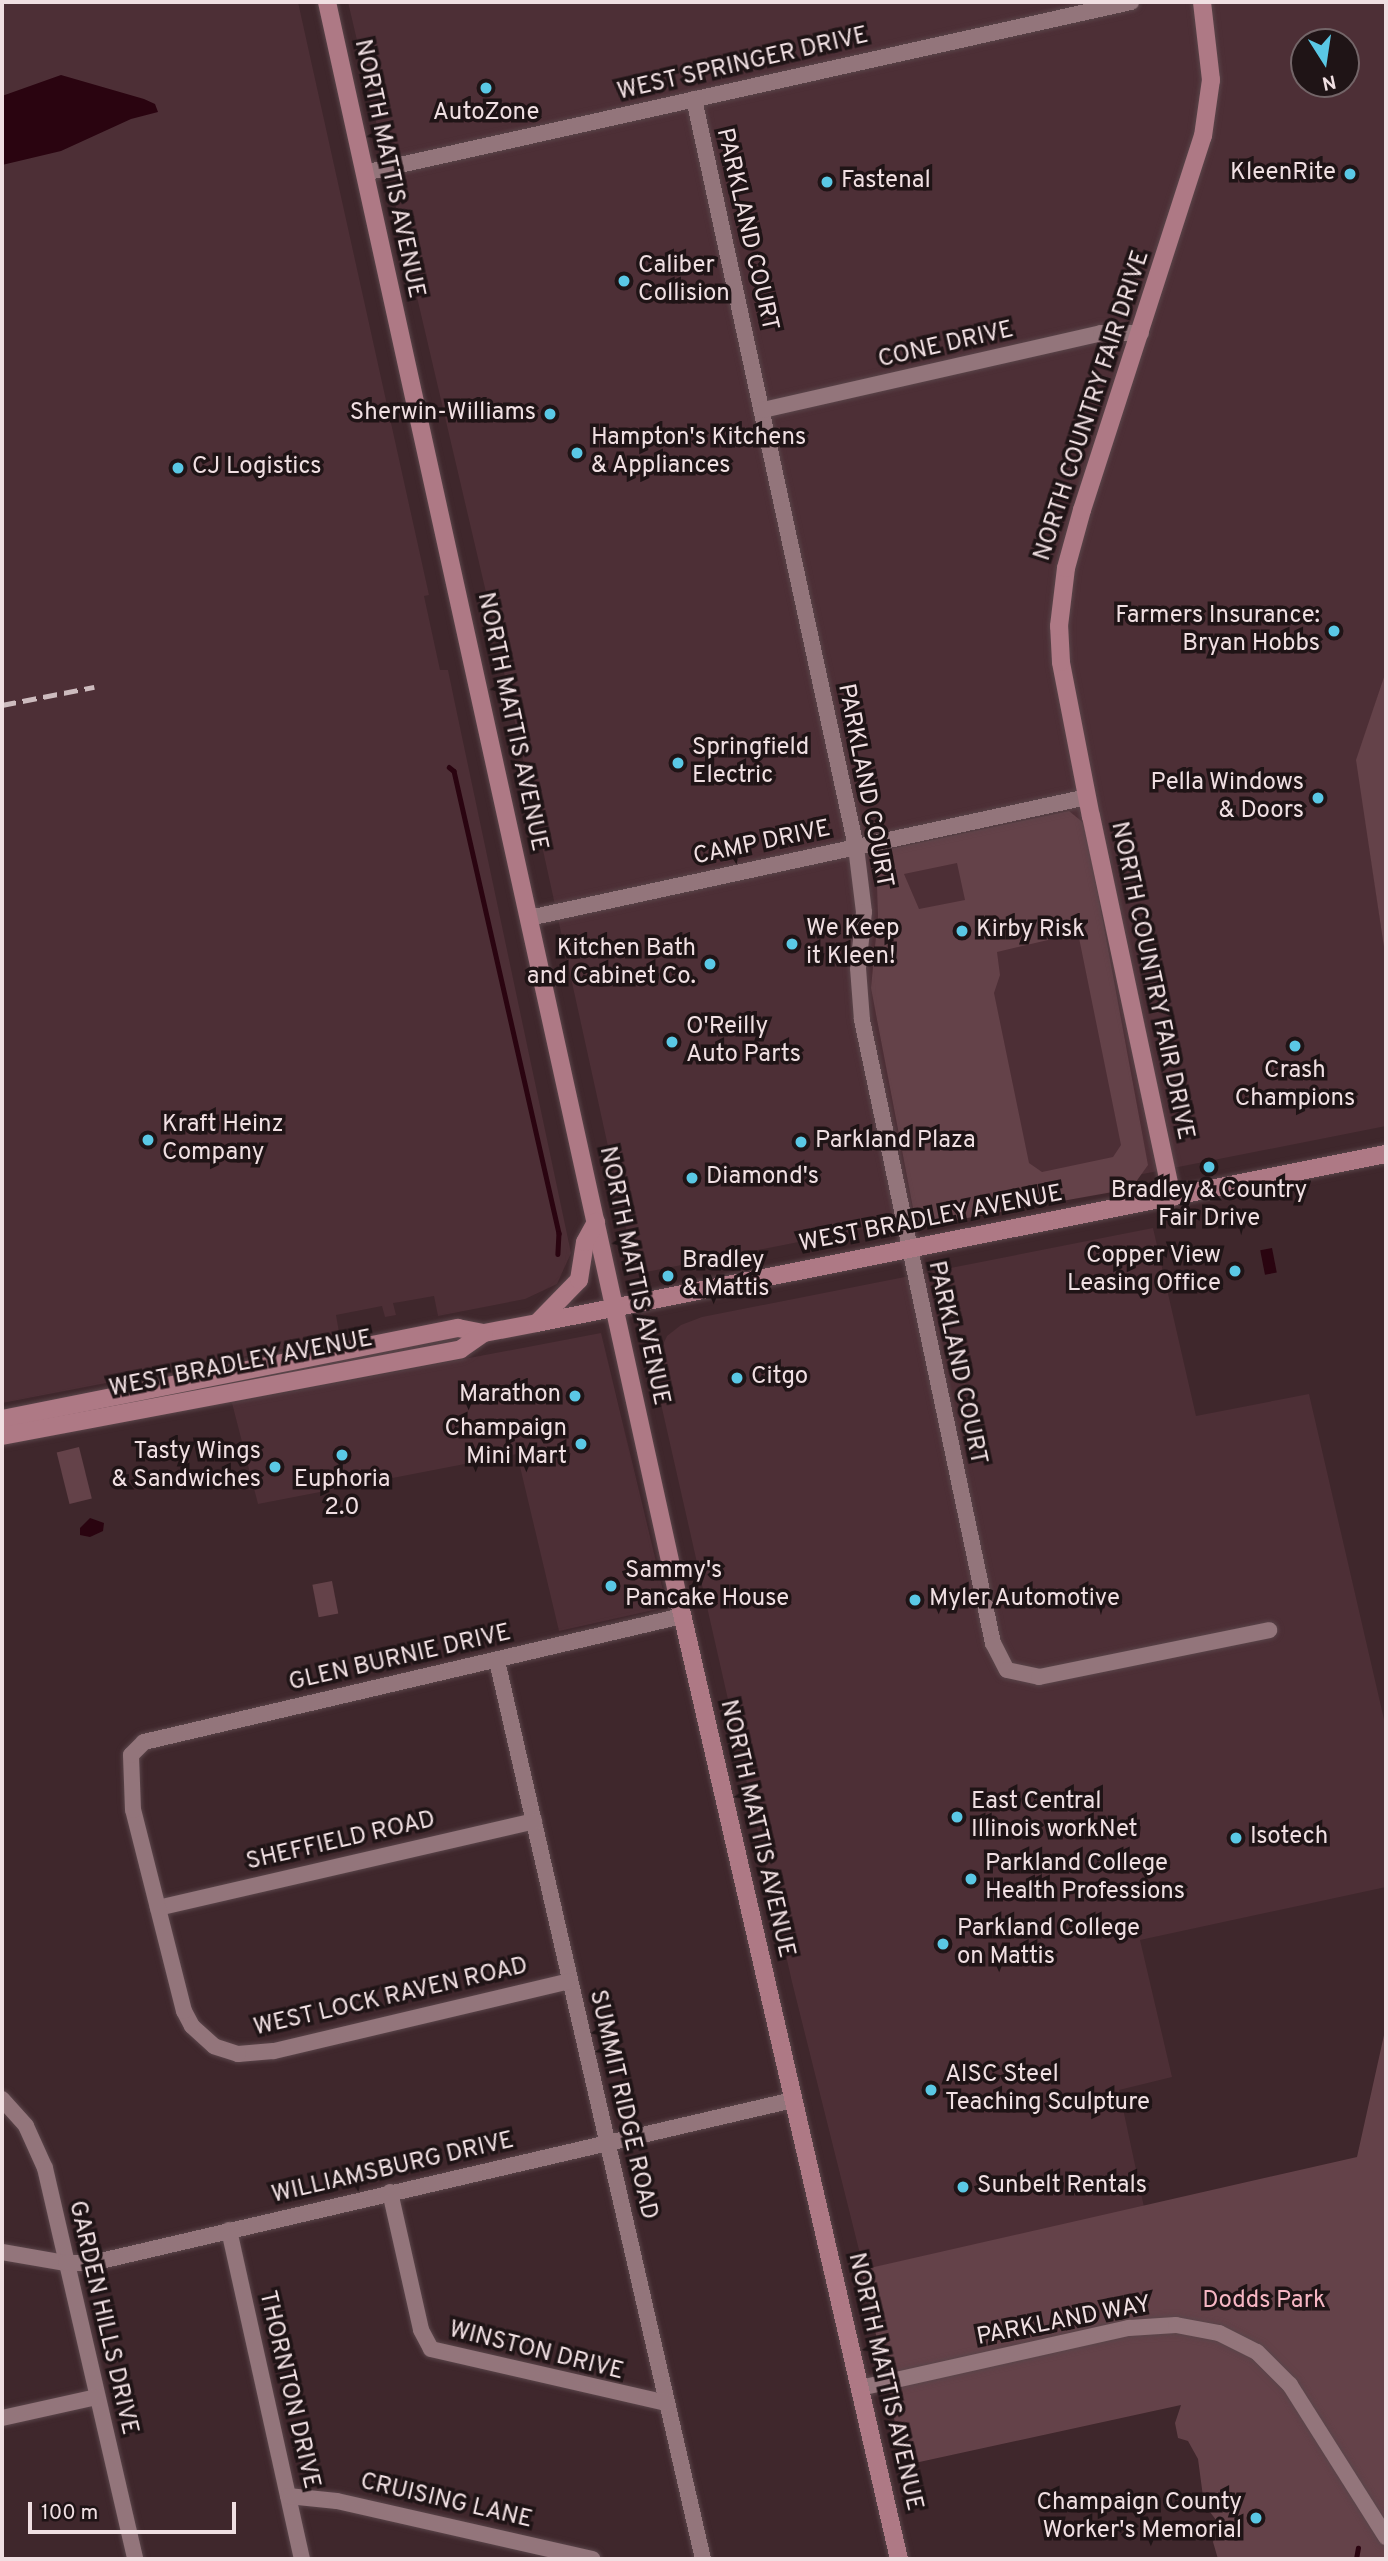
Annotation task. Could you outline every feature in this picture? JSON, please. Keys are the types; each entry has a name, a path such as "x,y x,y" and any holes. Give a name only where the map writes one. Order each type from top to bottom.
{"main road":[{"name":"NORTH MATTIS AVENUE","path":"327,2 682,1616 899,2559"},
{"name":"NORTH COUNTRY FAIR DRIVE","path":"1171,1197 1061,662 1061,593 1082,510 1205,124 1211,61 1202,2"},
{"name":"WEST BRADLEY AVENUE","path":"2,1419 458,1328 484,1333 537,1323 1386,1154"},
{"path":"537,1323 579,1280 584,1242 596,1222"},
{"name":"WEST BRADLEY AVENUE","path":"2,1436 461,1349 484,1333"}],"street":[{"name":"WEST SPRINGER DRIVE","path":"364,173 1132,2"},
{"name":"PARKLAND COURT","path":"694,99 856,847 864,912 860,999 908,1250 993,1643 1007,1671 1039,1677 1269,1630"},
{"name":"CONE DRIVE","path":"763,410 1101,334 1140,333"},
{"name":"CAMP DRIVE","path":"529,918 1087,797"},
{"name":"GLEN BURNIE DRIVE","path":"158,1908 133,1810 128,1764 132,1752 144,1742 682,1616"},
{"name":"SUMMIT RIDGE ROAD","path":"497,1661 704,2559"},
{"name":"SHEFFIELD ROAD","path":"158,1908 534,1822"},
{"name":"WEST LOCK RAVEN ROAD","path":"158,1908 184,2011 201,2036 222,2050 238,2054 273,2051 570,1981"},
{"name":"GARDEN HILLS DRIVE","path":"2,2099 37,2145 135,2559"},
{"name":"WILLIAMSBURG DRIVE","path":"2,2252 66,2263 92,2263 793,2100"},
{"name":"WINSTON DRIVE","path":"390,2192 421,2330 431,2349 666,2403"},
{"name":"THORNTON DRIVE","path":"229,2230 302,2559"},
{"name":"PARKLAND WAY","path":"860,2388 1129,2328 1176,2325 1219,2333 1257,2353 1290,2385 1386,2537"},
{"path":"2,2418 97,2397"},
{"name":"CRUISING LANE","path":"288,2496 337,2501 592,2559"}],"shaded area":[{"path":"2,2 298,2 429,595 424,596 440,670 448,670 571,1253 557,1284 525,1299 438,1316 434,1296 393,1303 396,1315 385,1317 382,1306 336,1315 340,1338 2,1403"},
{"path":"348,2 1386,2 1386,671 1357,760 1386,961 1386,1126 636,1274 492,618"},
{"path":"61,75 144,99 155,104 158,112 131,119 61,151 2,165 2,96"},
{"path":"1153,1228 1196,1416 1309,1394 1386,1728 1386,1887 1140,1940 1172,2077 1119,2090 1144,2207 864,2270 792,1982 659,1395 660,1351 667,1336 681,1325 702,1317"},
{"path":"1272,1248 1277,1273 1265,1275 1260,1250"},
{"path":"601,1333 667,1607 559,1631 517,1454 258,1504 232,1403"},
{"path":"90,1518 104,1523 103,1531 90,1537 80,1535 80,1528"}],"green space":[{"path":"1386,671 1386,961 1356,760"},
{"path":"1069,811 1085,824 1148,1165 1133,1186 1124,1190 922,1226 914,1213 871,988 878,916 876,857 885,850","holes":["957,863 965,900 919,909 904,874","1078,933 1121,1145 1113,1157 1042,1172 1029,1163 994,993 1000,975 997,952"]},
{"path":"79,1447 92,1498 70,1504 57,1453"},
{"path":"332,1581 338,1613 319,1617 312,1585"},
{"name":"Dodds Park","path":"1386,2026 1386,2559 1218,2559 1213,2542 1219,2524 1204,2504 1198,2459 1188,2441 1178,2438 1175,2423 1181,2405 901,2466 892,2404 861,2270 1357,2157"}],"waterway":[{"path":"449,767 454,771 559,1233 558,1254"},
{"path":"1356,2559 1358,2548"}],"railway":[{"path":"2,705 94,687"}],"place":[{"name":"AutoZone","path":"486,88"},
{"name":"KleenRite","path":"1350,174"},
{"name":"Fastenal","path":"827,182"},
{"name":"Caliber Collision","path":"624,281"},
{"name":"Sherwin-Williams","path":"550,414"},
{"name":"Hampton's Kitchens & Appliances","path":"577,453"},
{"name":"CJ Logistics","path":"178,468"},
{"name":"Farmers Insurance: Bryan Hobbs","path":"1334,631"},
{"name":"Springfield Electric","path":"678,763"},
{"name":"Pella Windows & Doors","path":"1318,798"},
{"name":"Kirby Risk","path":"962,931"},
{"name":"We Keep it Kleen!","path":"792,944"},
{"name":"Kitchen Bath and Cabinet Co.","path":"710,964"},
{"name":"O'Reilly Auto Parts","path":"672,1042"},
{"name":"Crash Champions","path":"1295,1046"},
{"name":"Kraft Heinz Company","path":"148,1140"},
{"name":"Parkland Plaza","path":"801,1142"},
{"name":"Bradley & Country Fair Drive","path":"1209,1167"},
{"name":"Diamond's","path":"692,1178"},
{"name":"Copper View Leasing Office","path":"1235,1271"},
{"name":"Bradley & Mattis","path":"668,1276"},
{"name":"Citgo","path":"737,1378"},
{"name":"Marathon","path":"575,1396"},
{"name":"Champaign Mini Mart","path":"581,1444"},
{"name":"Euphoria 2.0","path":"342,1455"},
{"name":"Tasty Wings & Sandwiches","path":"275,1467"},
{"name":"Sammy's Pancake House","path":"611,1586"},
{"name":"Myler Automotive","path":"915,1600"},
{"name":"East Central Illinois workNet","path":"957,1817"},
{"name":"Isotech","path":"1236,1838"},
{"name":"Parkland College Health Professions","path":"971,1879"},
{"name":"Parkland College on Mattis","path":"943,1944"},
{"name":"AISC Steel Teaching Sculpture","path":"931,2090"},
{"name":"Sunbelt Rentals","path":"963,2187"},
{"name":"Champaign County Worker's Memorial","path":"1256,2518"}]}
